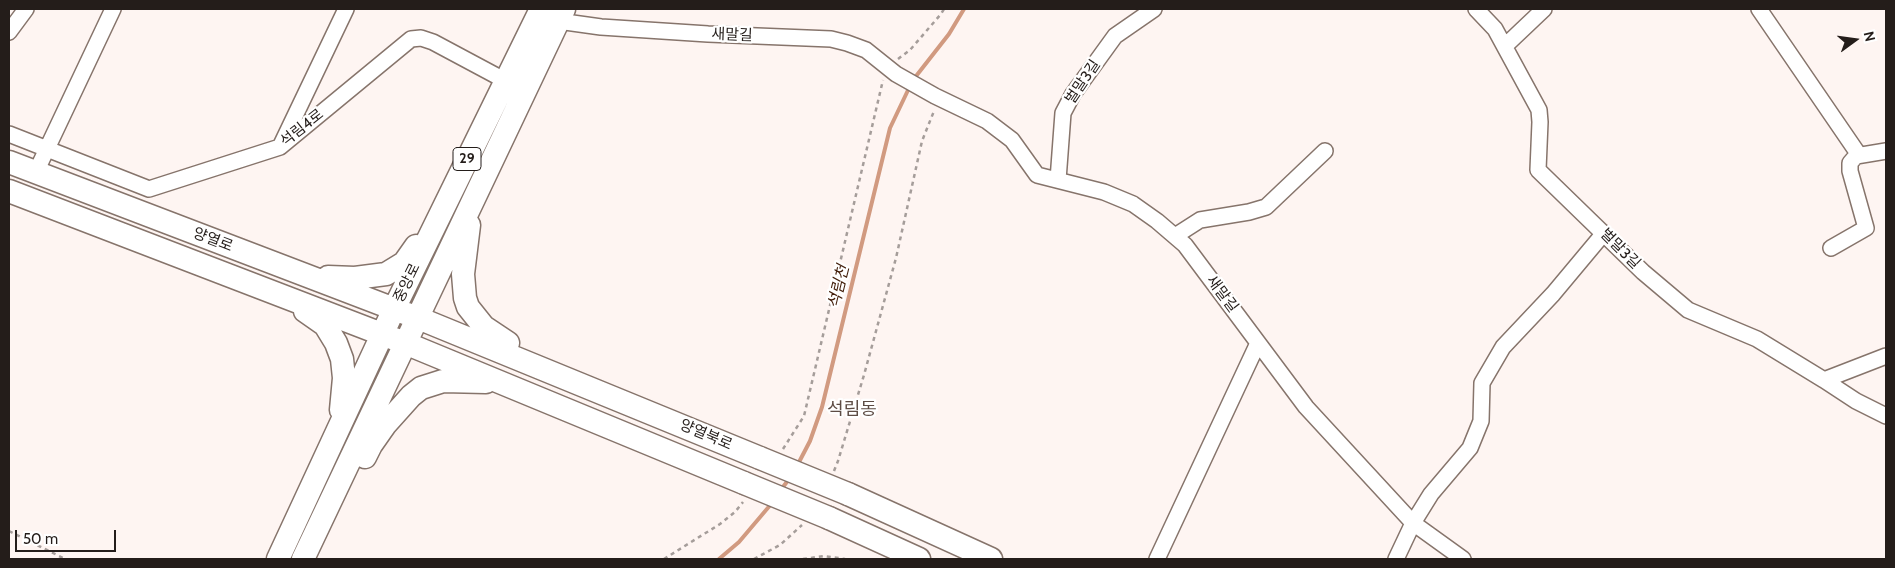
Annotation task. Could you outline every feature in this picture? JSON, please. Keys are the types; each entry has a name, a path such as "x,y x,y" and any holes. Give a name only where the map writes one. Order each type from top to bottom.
{"main road":[{"name":"중앙로","path":"278,559 394,309 506,81 554,13"},
{"name":"중앙로","path":"303,559 475,196 554,13"},
{"name":"양열로","path":"9,162 417,318"},
{"name":"양열로","path":"9,191 405,343"},
{"path":"475,196 464,254 465,298 468,307 484,327 514,346 512,355"},
{"path":"309,276 355,278 386,274 404,263 417,245 426,243"},
{"path":"301,302 300,308 324,325 336,343 342,359 343,394 337,433"},
{"name":"양열북로","path":"417,318 770,455 848,494 991,559"},
{"name":"양열북로","path":"405,343 745,490 829,518 919,559"},
{"path":"345,470 359,470 371,444 385,425 420,388 443,381 503,384"}],"street":[{"path":"9,32 26,9"},
{"path":"36,172 113,9"},
{"path":"280,147 346,9"},
{"name":"벌말3길","path":"1058,180 1063,113 1073,94 1115,36 1154,9"},
{"name":"벌말3길","path":"1476,9 1496,29 1539,110 1538,170 1604,232 1643,272 1688,310 1757,339 1856,401 1886,416"},
{"path":"1505,46 1544,9"},
{"path":"1759,9 1859,155"},
{"name":"새말길","path":"554,13 602,27 831,39 866,50 891,70 938,97 987,121 1012,140 1037,175 1104,192 1133,204 1185,245 1306,407 1413,523 1463,559"},
{"name":"석림4로","path":"9,134 149,189 280,147 411,39 422,38 433,42 506,81"},
{"path":"1175,236 1200,220 1249,212 1266,206 1324,151"},
{"path":"1831,248 1866,228 1850,171 1850,163 1859,155 1886,151"},
{"path":"1396,559 1413,523 1431,494 1470,448 1481,420 1482,383 1503,347 1553,294 1604,232"},
{"path":"1157,559 1258,343"},
{"path":"1824,380 1886,356"}],"path":[{"path":"770,455 804,416 891,70 944,9"},
{"path":"831,477 838,461 896,258 922,141 938,97"},
{"path":"664,559 720,524 735,512 745,490"},
{"path":"754,559 780,545 802,524"},
{"path":"9,531 65,559"},
{"path":"803,559 824,556 845,559"}],"waterway":[{"name":"석림천","path":"913,80 949,34 964,9"},
{"name":"석림천","path":"797,466 810,441 822,407 890,128 910,86"},
{"name":"석림천","path":"780,491 789,479"},
{"name":"석림천","path":"719,559 739,542 772,503"}],"district":[{"name":"석림동","path":"852,410"}]}
